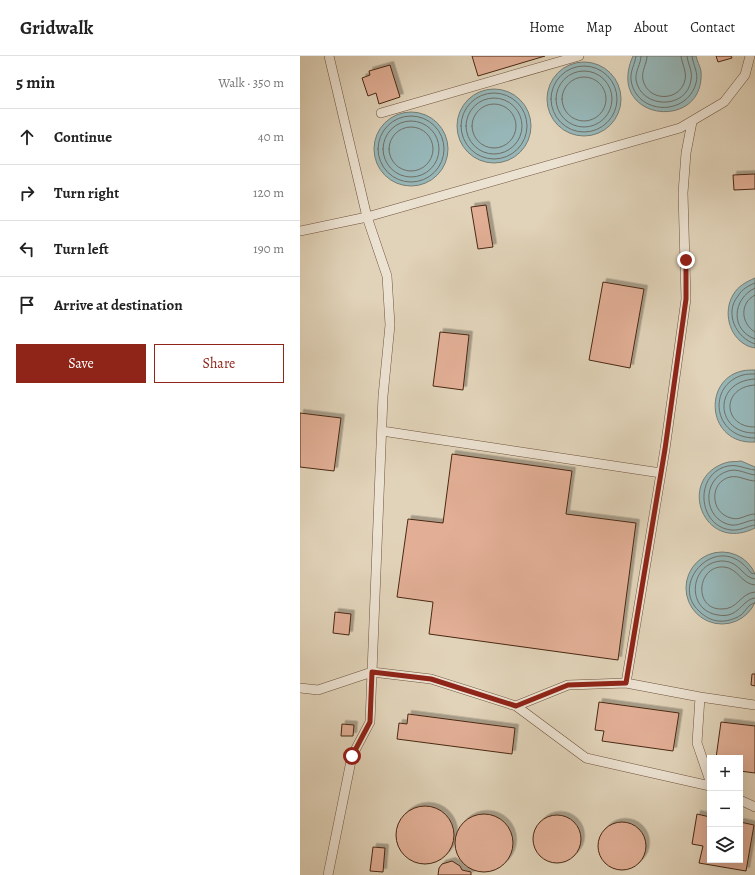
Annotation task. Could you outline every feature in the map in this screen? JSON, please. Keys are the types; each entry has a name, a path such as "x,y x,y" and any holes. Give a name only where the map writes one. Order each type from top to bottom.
{"lane":[{"path":"328,875 352,756 370,722 382,431 390,325 387,276 368,217 329,56"},
{"path":"381,113 579,56"},
{"path":"300,231 368,217 680,128 724,102 745,75 750,56"},
{"path":"626,683 661,473 686,299 683,193 686,153 692,122"},
{"path":"382,431 661,473"},
{"path":"300,688 318,690 372,672 431,679 516,706 586,758 707,785"},
{"path":"516,706 568,685 626,683 755,706"},
{"path":"700,697 696,743 707,773"},
{"path":"743,801 755,807"}],"water":[{"path":"633,56 696,56 701,71 698,91 688,104 674,111 658,111 643,106 632,94 628,78"},
{"path":"584,62 598,65 610,73 618,85 621,99 618,113 610,125 598,133 584,136 570,133 558,125 550,113 547,99 550,85 558,73 570,65"},
{"path":"494,89 508,92 520,100 528,112 531,126 528,140 520,152 508,160 494,163 480,160 468,152 460,140 457,126 460,112 468,100 480,92"},
{"path":"411,112 425,115 437,123 445,135 448,149 445,163 437,175 425,183 411,186 397,183 385,175 377,163 374,149 377,135 385,123 397,115"},
{"path":"755,278 755,348 749,347 735,336 729,323 728,309 737,289"},
{"path":"755,370 755,442 739,440 727,433 719,423 716,411 716,398 720,386 729,377 742,371"},
{"path":"741,461 755,467 755,528 737,533 721,531 710,523 702,511 699,497 702,484 710,471 725,463"},
{"path":"722,552 742,558 752,568 758,588 752,608 742,618 722,624 702,618 692,608 686,588 692,568 702,558"}],"building":[{"path":"472,56 545,56 478,76"},
{"path":"716,56 731,56 732,58 718,62"},
{"path":"390,65 400,97 379,104 376,93 368,96 362,78 370,75 369,71"},
{"path":"755,174 755,189 734,190 733,175"},
{"path":"486,205 493,247 478,249 471,207"},
{"path":"603,282 644,289 630,368 589,360"},
{"path":"440,332 469,335 463,390 433,386"},
{"path":"300,413 341,418 334,471 300,467"},
{"path":"452,454 572,471 566,514 636,523 618,660 429,634 433,602 397,597 408,519 443,523"},
{"path":"335,612 351,614 349,635 333,633"},
{"path":"752,674 755,674 755,686 751,685"},
{"path":"599,702 679,713 673,751 602,741 604,731 595,730"},
{"path":"408,714 515,728 512,754 397,739 399,723 407,724"},
{"path":"721,722 755,726 755,773 743,771 743,755 716,755"},
{"path":"342,724 354,725 353,736 341,736"},
{"path":"425,806 436,808 449,819 452,824 454,835 452,846 441,859 436,862 425,864 414,862 401,851 398,846 396,835 398,824 409,811 414,808"},
{"path":"484,814 495,816 508,827 511,832 513,843 511,854 500,867 495,870 484,872 473,870 460,859 457,854 455,843 457,832 468,819 473,816"},
{"path":"697,814 707,816 707,863 743,863 743,823 754,825 746,871 699,863 703,846 692,844"},
{"path":"557,815 566,817 574,822 579,830 581,839 579,848 574,856 566,861 557,863 548,861 540,856 535,848 533,839 535,830 540,822 548,817"},
{"path":"622,822 631,824 639,829 644,837 646,846 644,855 639,863 631,868 622,870 613,868 605,863 600,855 598,846 600,837 605,829 613,824"},
{"path":"373,847 385,848 383,872 370,871"},
{"path":"452,861 460,866 462,870 471,872 471,875 438,875 439,868 442,864"}],"route":[{"path":"352,756 370,722 372,672 431,679 516,706 568,685 626,683 665,449 686,299 686,260"}]}
